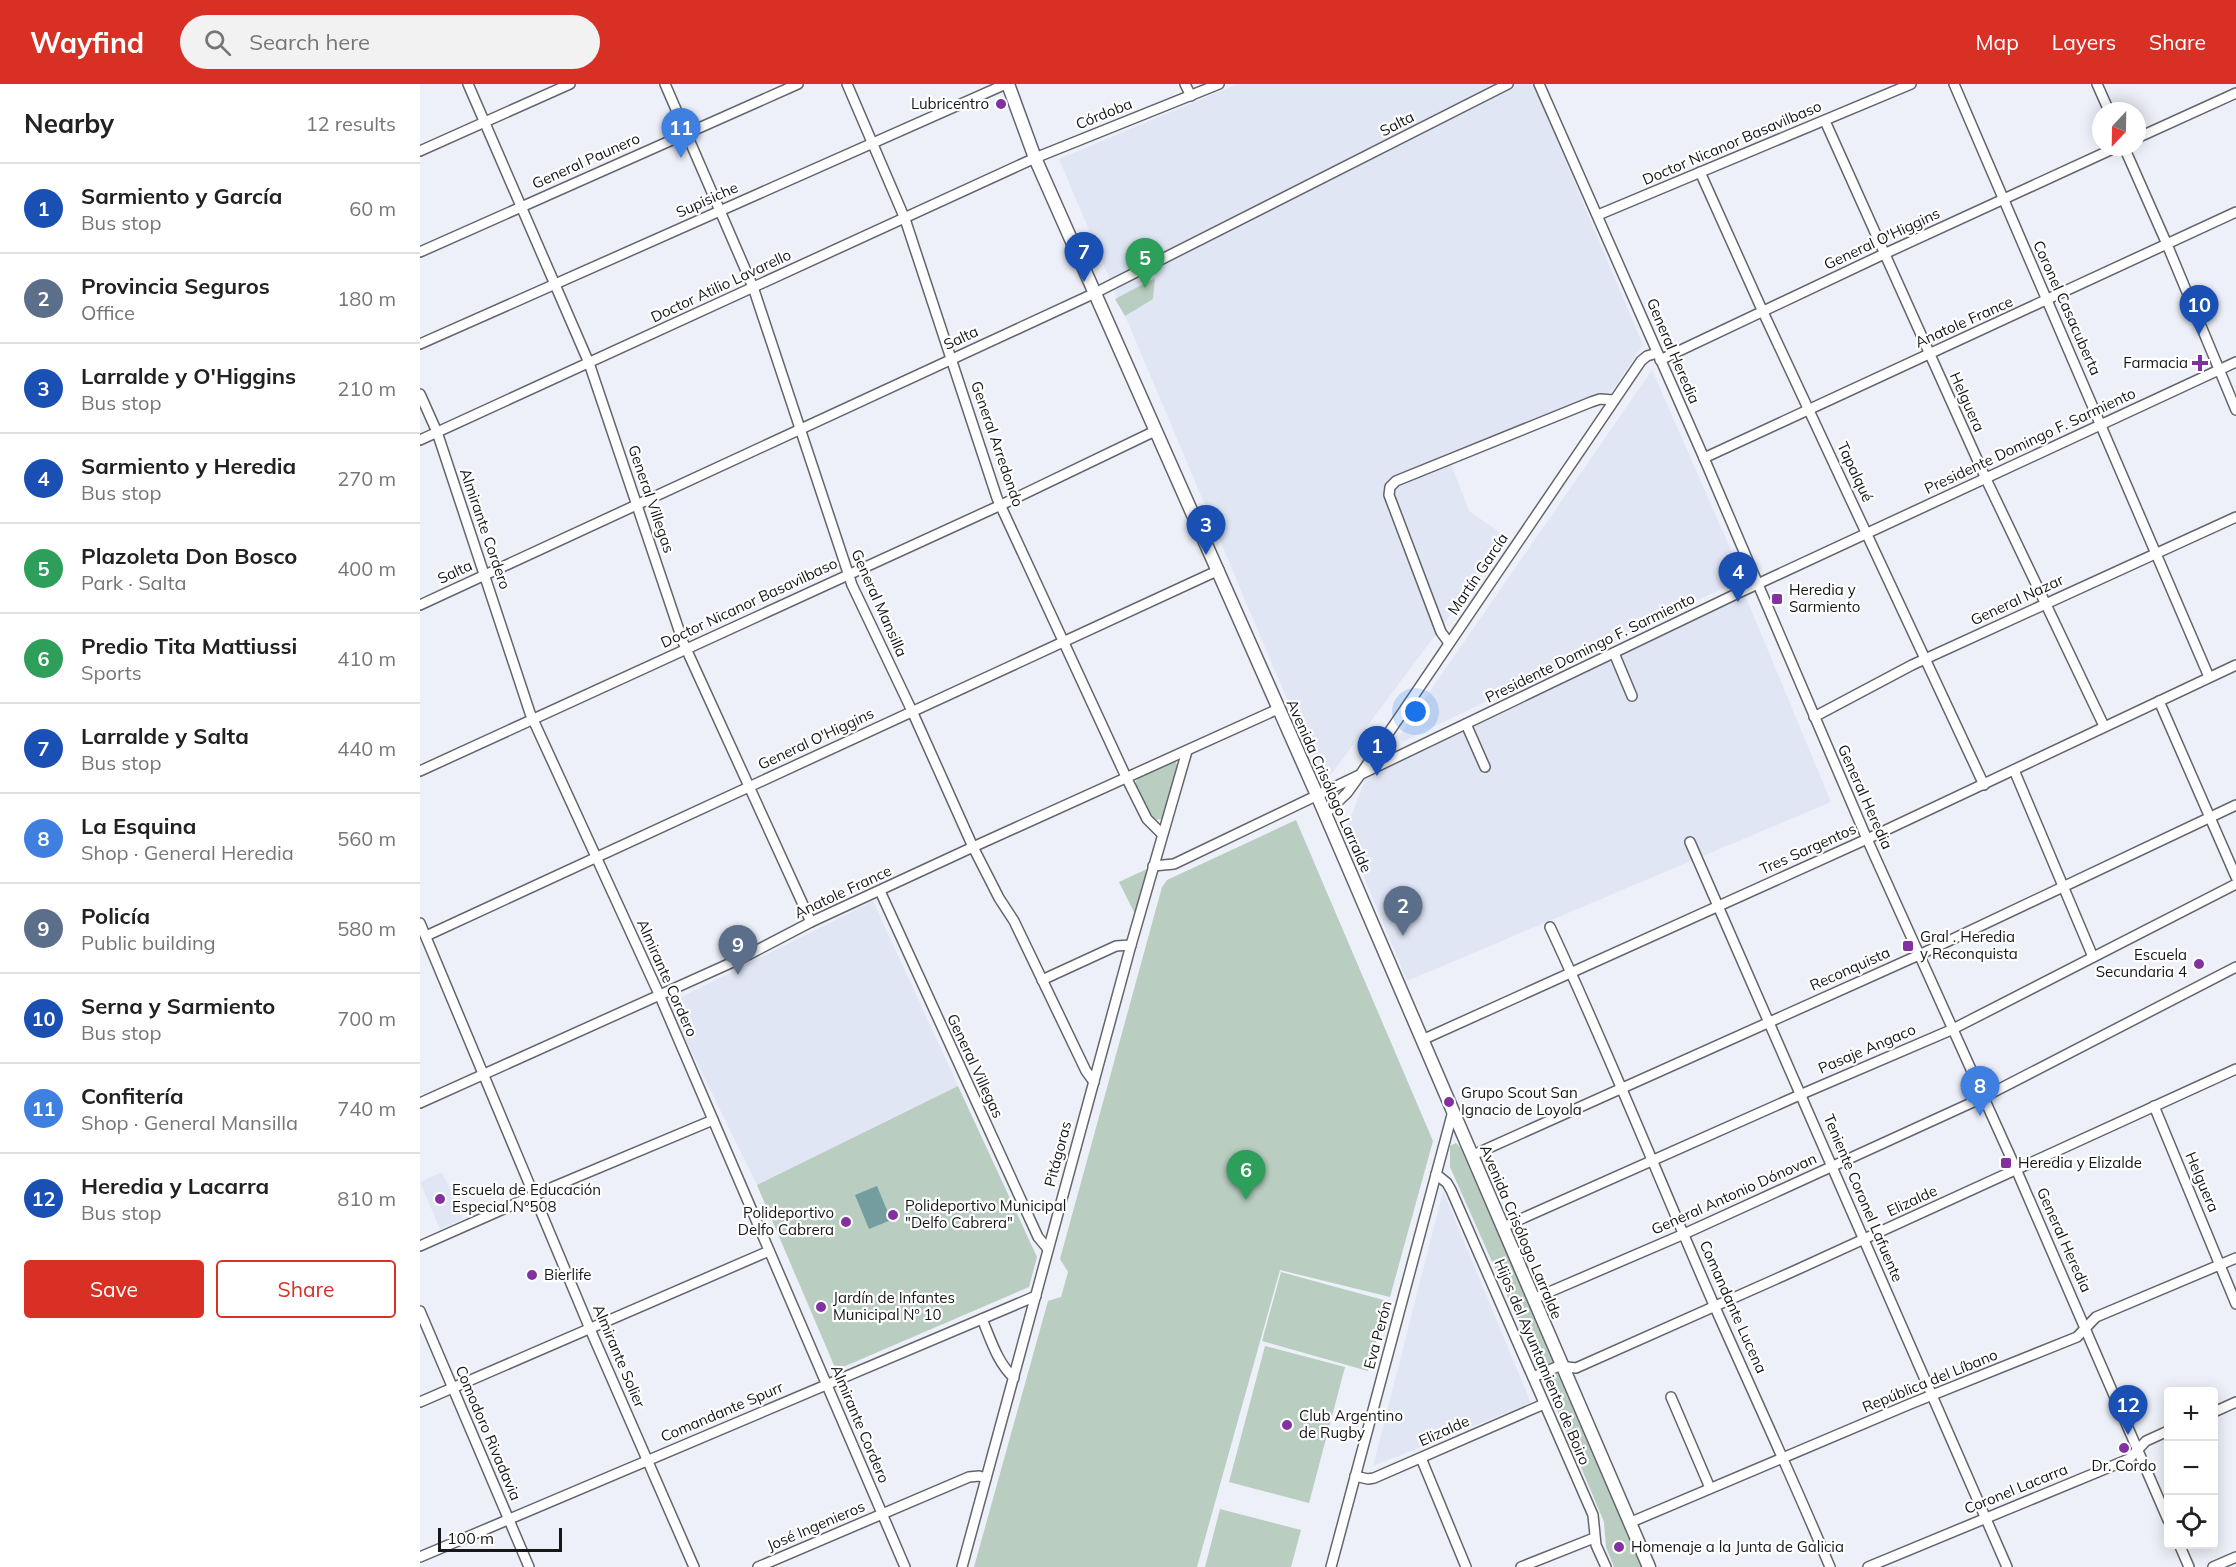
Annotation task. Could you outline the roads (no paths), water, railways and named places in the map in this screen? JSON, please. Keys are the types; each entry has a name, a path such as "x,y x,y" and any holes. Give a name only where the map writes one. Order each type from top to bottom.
{"main road":[{"name":"Avenida Crisólogo Larralde","path":"1007,84 1035,158 1219,570 1314,797 1325,814 1649,1567"}],"street":[{"name":"General Villegas","path":"468,84 588,363 686,649 811,922"},
{"path":"420,151 570,84"},
{"name":"General Mansilla","path":"665,84 753,287 847,574 973,847 999,898 1014,921 1086,1071 1094,1082"},
{"name":"General Paunero","path":"420,252 798,84"},
{"name":"General Arredondo","path":"847,84 905,219 1001,505 1127,778 1148,819 1162,834"},
{"name":"Supisiche","path":"420,344 1007,84"},
{"path":"1185,84 1191,96"},
{"name":"Córdoba","path":"1035,158 1219,84"},
{"name":"Salta","path":"420,605 1095,293 1508,84"},
{"name":"General Heredia","path":"1539,84 1704,458 1756,585 1867,839 2016,1169 2164,1508"},
{"name":"Doctor Nicanor Basavilbaso","path":"1598,215 1911,84"},
{"name":"Coronel Casacuberta","path":"1954,84 2209,677"},
{"path":"2097,84 2105,102"},
{"path":"2146,134 2236,93"},
{"name":"Helguera","path":"1825,121 1986,479 2104,726"},
{"name":"General O'Higgins","path":"1659,356 1763,312 2097,156"},
{"path":"2128,156 2236,410"},
{"name":"Doctor Atilio Lavarello","path":"420,440 1035,158"},
{"name":"Tapalqué","path":"1700,172 1984,785"},
{"name":"Anatole France","path":"1704,458 2047,300 2166,242 2236,212"},
{"name":"Martín García","path":"1325,814 1341,799 1360,775 1641,361 1647,356 1659,356"},
{"name":"Presidente Domingo F. Sarmiento","path":"1153,866 1174,864 1867,532 2236,362"},
{"name":"Almirante Cordero","path":"420,394 436,432 534,719 659,994 905,1567"},
{"path":"1449,643 1441,632 1389,495 1390,487 1396,481 1591,402 1600,399 1614,400"},
{"name":"Doctor Nicanor Basavilbaso","path":"420,771 1001,505 1155,431"},
{"name":"General Nazar","path":"1814,717 1924,659 2236,517"},
{"name":"General O'Higgins","path":"426,936 1219,570"},
{"path":"1614,653 1632,696"},
{"name":"Tres Sargentos","path":"1422,1040 1867,839 2236,665"},
{"path":"2159,701 2236,877"},
{"name":"Anatole France","path":"420,1103 744,957 811,922 1278,709"},
{"path":"1466,724 1485,767"},
{"name":"Pitágoras","path":"962,1567 1131,945 1187,751"},
{"path":"2014,770 2092,957"},
{"name":"Reconquista","path":"1473,1155 1919,955 2236,805"},
{"name":"Teniente Coronel Lafuente","path":"1690,842 2007,1567"},
{"name":"Pasaje Angaco","path":"1503,1227 1951,1029 2236,884"},
{"name":"General Villegas","path":"880,891 1038,1237 1048,1249"},
{"name":"Almirante Solier","path":"420,923 590,1329 694,1567"},
{"name":"Comandante Lucena","path":"1550,927 1830,1567"},
{"path":"1042,980 1116,946 1131,945"},
{"name":"General Antonio Dónovan","path":"1533,1299 1684,1234 1982,1098 2236,967"},
{"name":"Elizalde","path":"1533,1377 1559,1366 1576,1368 2236,1070"},
{"name":"Helguera","path":"2154,1106 2236,1304"},
{"name":"Eva Perón","path":"1331,1567 1453,1111"},
{"path":"420,1246 534,1195 713,1120"},
{"name":"Hijos del Ayuntamiento de Boiro","path":"1436,1174 1444,1179 1451,1190 1593,1515 1594,1538 1606,1567"},
{"path":"420,1401 769,1251"},
{"name":"República del Líbano","path":"1629,1523 2077,1337 2096,1317 2236,1258"},
{"name":"Comandante Spurr","path":"420,1557 1036,1296"},
{"name":"Comodoro Rivadavia","path":"420,1311 529,1567"},
{"path":"982,1319 1000,1361 1014,1378"},
{"path":"1671,1397 1710,1488"},
{"path":"2218,1410 2236,1402"},
{"name":"Elizalde","path":"1355,1476 1374,1478 1544,1404"},
{"name":"Coronel Lacarra","path":"1868,1567 2129,1459 2151,1438 2164,1433"},
{"path":"1421,1458 1466,1567"},
{"name":"José Ingenieros","path":"758,1567 969,1478 979,1476 986,1478"},
{"path":"1521,1567 1594,1538"},
{"path":"2181,1549 2189,1567"},
{"path":"2213,1567 2236,1557"}],"water":[{"path":"877,1186 891,1220 869,1229 855,1195"}],"place":[{"name":"Lubricentro","path":"1001,104"},
{"name":"Confitería","path":"681,158"},
{"name":"Larralde y Salta","path":"1084,282"},
{"name":"Plazoleta Don Bosco","path":"1145,288"},
{"name":"Serna y Sarmiento","path":"2199,335"},
{"name":"Farmacia","path":"2200,363"},
{"name":"Larralde y O'Higgins","path":"1206,555"},
{"name":"Heredia y Sarmiento","path":"1777,599"},
{"name":"Sarmiento y Heredia","path":"1738,602"},
{"name":"Sarmiento y García","path":"1377,776"},
{"name":"Provincia Seguros","path":"1403,936"},
{"name":"Gral . Heredia y Reconquista","path":"1908,946"},
{"name":"Escuela Secundaria 4","path":"2199,964"},
{"name":"Policía","path":"738,975"},
{"name":"Grupo Scout San Ignacio de Loyola","path":"1449,1102"},
{"name":"La Esquina","path":"1980,1116"},
{"name":"Heredia y Elizalde","path":"2006,1163"},
{"name":"Escuela de Educación Especial N°508","path":"440,1199"},
{"name":"Predio Tita Mattiussi","path":"1246,1200"},
{"name":"Polideportivo Municipal \"Delfo Cabrera\"","path":"893,1215"},
{"name":"Polideportivo Delfo Cabrera","path":"846,1222"},
{"name":"Bierlife","path":"532,1275"},
{"name":"Jardín de Infantes Municipal Nº 10","path":"821,1307"},
{"name":"Club Argentino de Rugby","path":"1287,1425"},
{"name":"Heredia y Lacarra","path":"2128,1435"},
{"name":"Dr. Cordo","path":"2124,1448"},
{"name":"Homenaje a la Junta de Galicia","path":"1619,1547"}]}
